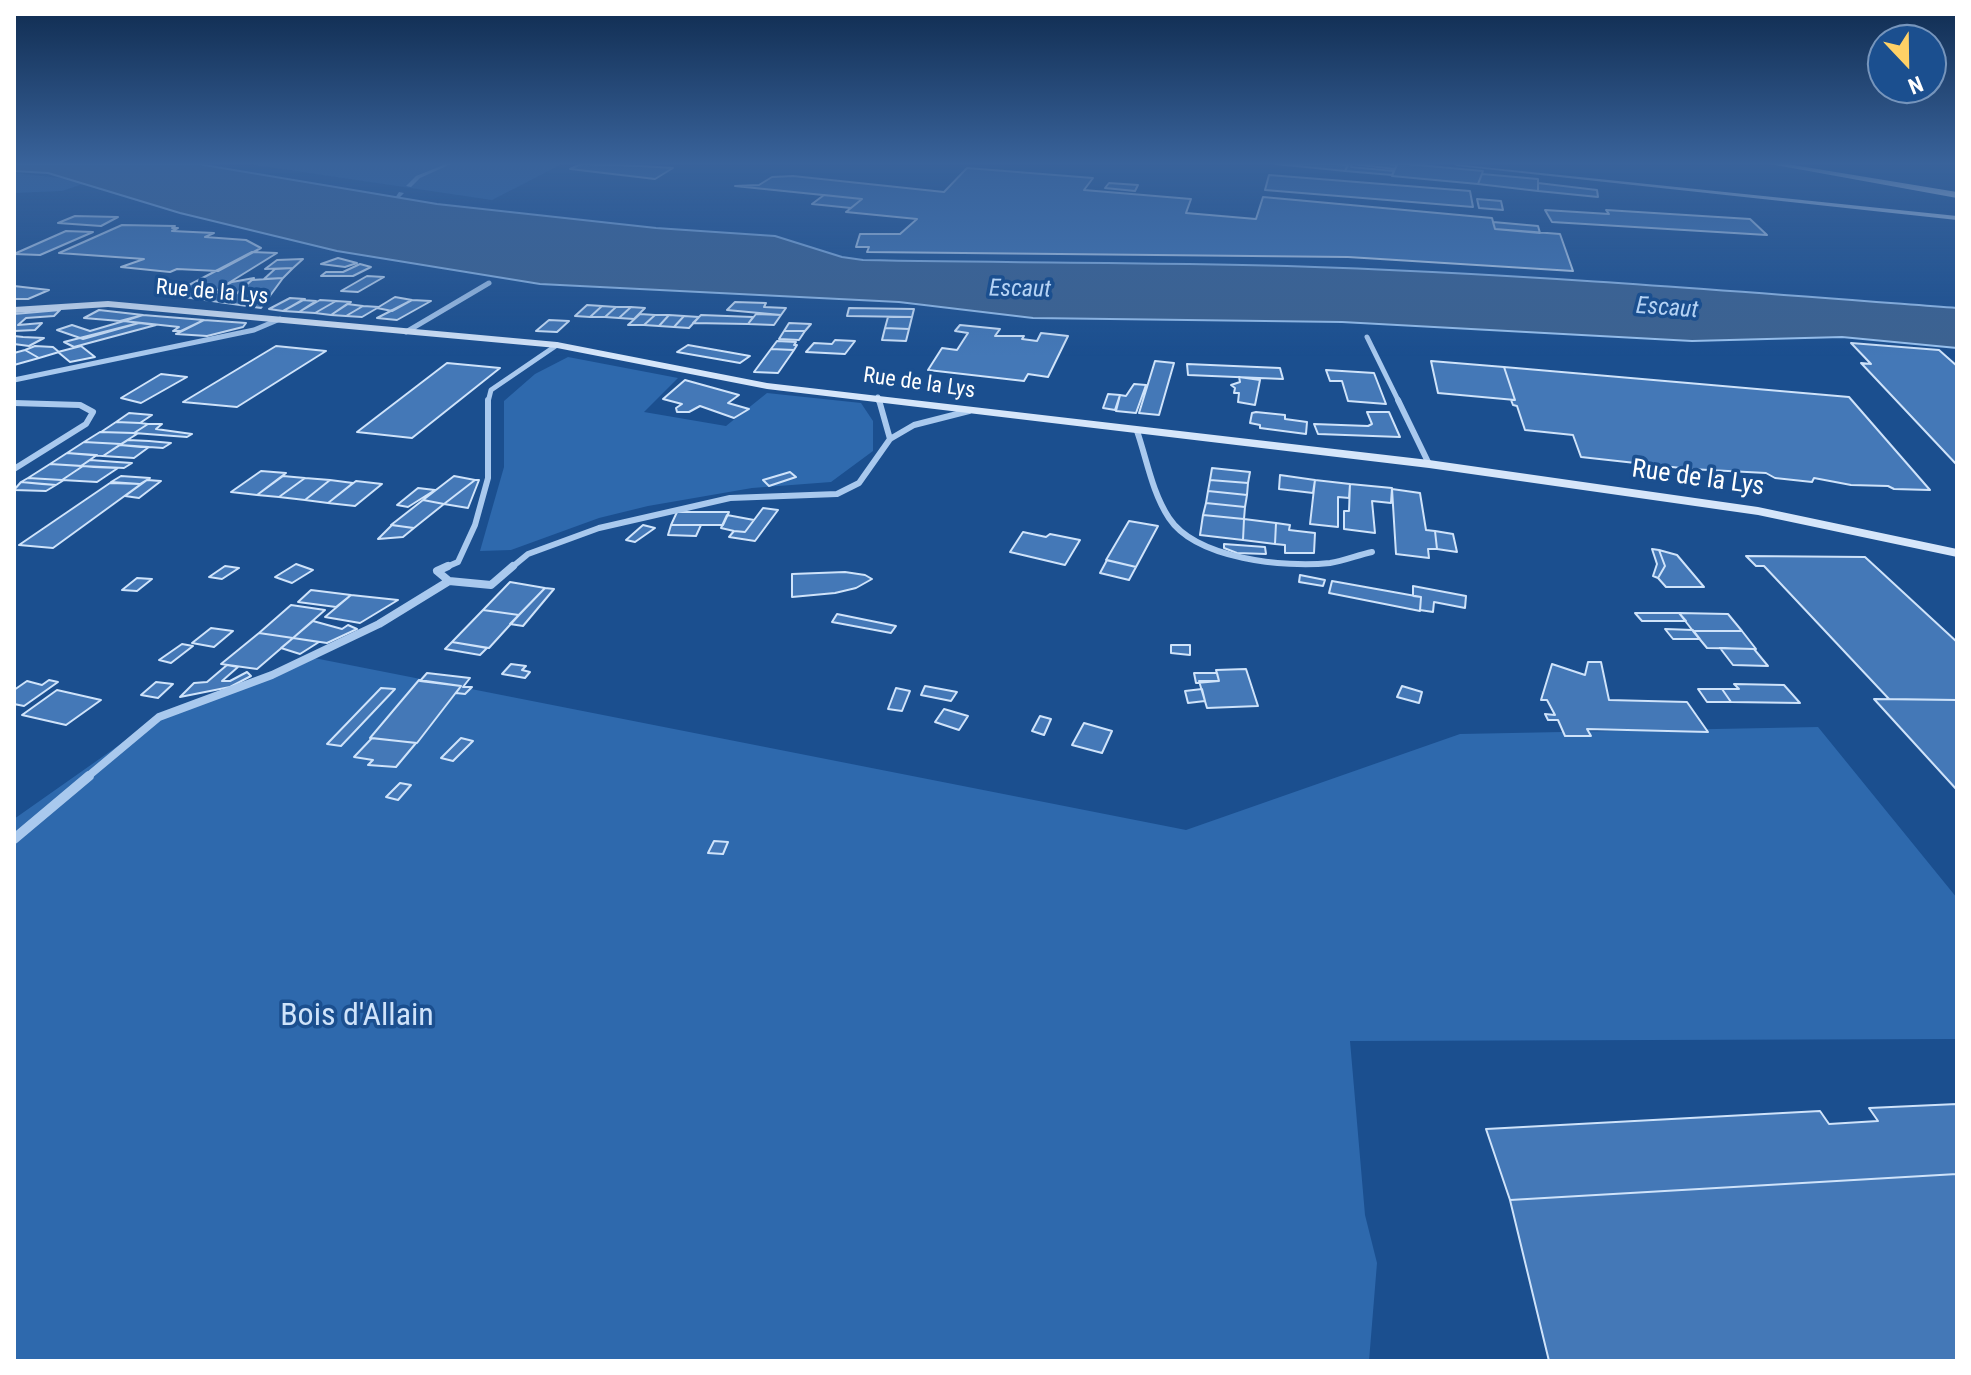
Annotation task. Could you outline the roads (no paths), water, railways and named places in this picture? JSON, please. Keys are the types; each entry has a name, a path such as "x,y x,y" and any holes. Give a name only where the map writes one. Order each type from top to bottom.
{"main road":[{"name":"Rue de la Lys","path":"14,310 108,304 557,345 767,386 1429,464 1758,511 1957,553"}],"street":[{"path":"406,332 489,283"},
{"path":"14,380 254,330 281,319"},
{"path":"1367,337 1429,464"},
{"path":"557,345 491,390 486,408 488,478 475,525 458,562 437,571 449,581 491,585 528,554 599,528 730,498 837,494 859,483 890,439 914,425 969,411"},
{"path":"878,397 890,439"},
{"path":"14,403 80,405 93,412 86,424 14,469"},
{"path":"1137,431 1162,502 1176,527 1189,539 1231,555 1287,561 1329,563 1372,552"},
{"path":"14,839 159,717 272,675 379,624 449,581"}],"water":[{"name":"Escaut","path":"243,228 658,228 775,236 842,257 863,260 1371,269 1622,283 1957,308 1957,348 1842,337 1692,341 1342,322 1033,318 899,302 540,284 337,251"}],"park label":[{"name":"Bois d'Allain","path":"357,1017"}]}
